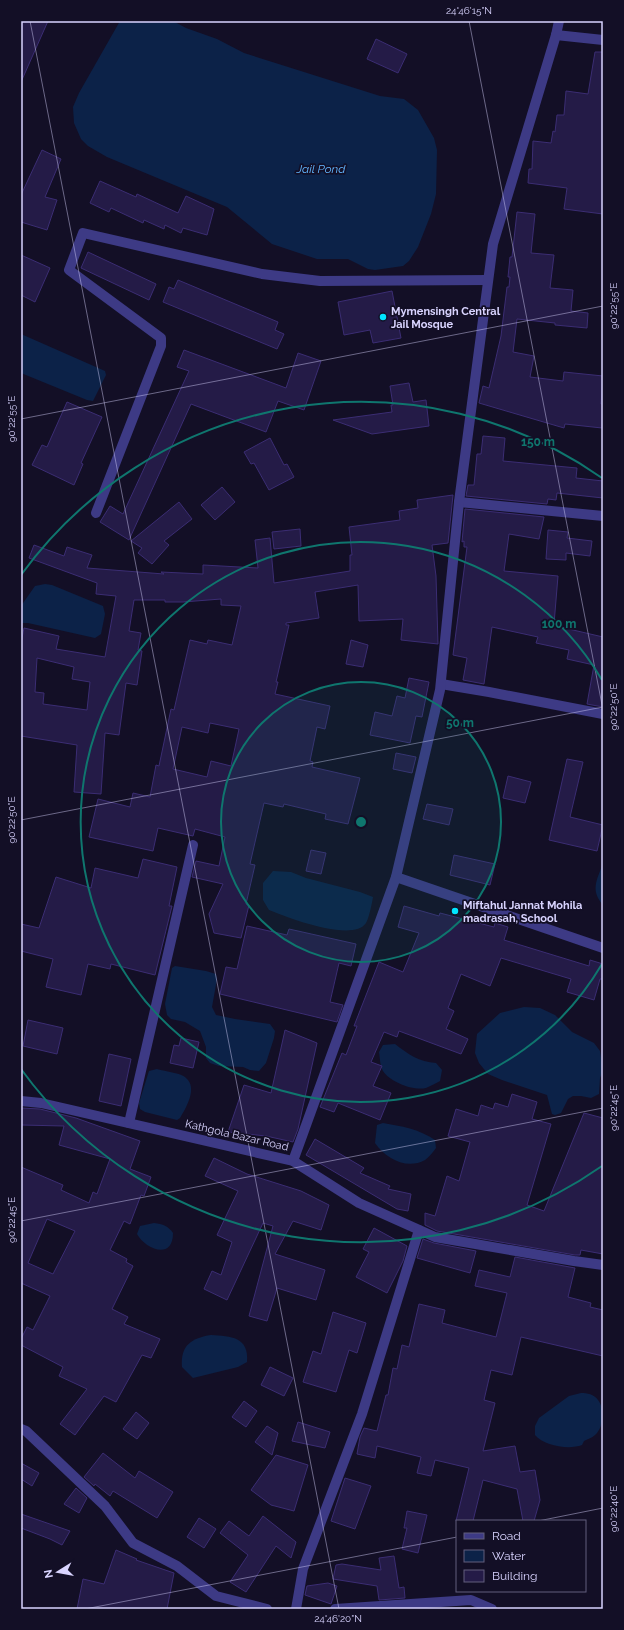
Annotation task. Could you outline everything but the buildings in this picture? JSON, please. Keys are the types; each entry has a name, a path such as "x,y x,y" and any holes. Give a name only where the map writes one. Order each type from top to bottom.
{"street":[{"path":"293,1160 396,877 441,684 459,502 493,244 559,21"},
{"path":"556,35 603,40"},
{"path":"96,513 161,346 161,338 135,317 69,270 83,233 262,274 320,281 488,280"},
{"path":"459,502 603,516"},
{"path":"441,684 603,714"},
{"path":"129,1123 193,845"},
{"path":"396,877 603,948"},
{"name":"Kathgola Bazar Road","path":"21,1101 41,1103 293,1160 359,1202 434,1237 603,1265"},
{"path":"296,1609 303,1569 362,1414 419,1230"},
{"path":"21,1429 26,1431 105,1506 133,1543 177,1566 216,1596 267,1609"},
{"path":"335,1609 471,1600 492,1609"}],"water":[{"name":"Jail Pond","path":"120,21 173,21 186,28 217,39 244,53 380,96 404,99 418,110 434,138 437,150 436,194 431,214 418,247 409,261 403,266 375,270 368,269 348,259 317,259 272,244 227,207 107,157 88,146 81,139 74,123 73,107 79,93"},
{"path":"21,334 105,371 106,375 93,401 87,400 21,373"},
{"path":"45,584 52,585 103,606 105,614 101,634 95,638 28,623 21,623 21,606 35,586"},
{"path":"603,863 603,905 599,900 596,885"},
{"path":"273,871 291,872 306,878 360,892 373,897 366,923 359,928 334,930 319,927 269,910 263,900 263,883"},
{"path":"175,966 216,974 217,979 212,1007 216,1015 270,1024 275,1031 274,1038 266,1063 259,1071 250,1070 243,1067 219,1066 210,1063 206,1058 206,1047 200,1031 185,1022 171,1019 167,1015 165,1004 172,968"},
{"path":"524,1007 540,1008 555,1015 572,1032 594,1043 600,1051 603,1071 600,1078 599,1094 591,1098 573,1096 568,1099 561,1113 555,1115 552,1114 547,1095 488,1074 479,1063 475,1053 477,1034 500,1013"},
{"path":"395,1044 419,1059 436,1063 442,1070 440,1081 421,1089 402,1085 386,1075 381,1067 379,1052 383,1045"},
{"path":"157,1069 184,1076 191,1087 188,1104 180,1118 177,1120 145,1112 140,1109 139,1103 149,1071"},
{"path":"383,1123 423,1133 435,1140 436,1148 425,1160 418,1163 411,1164 397,1161 385,1154 375,1143 377,1125"},
{"path":"154,1223 165,1226 173,1233 172,1241 169,1247 158,1250 152,1248 141,1240 137,1234 140,1226"},
{"path":"211,1335 232,1337 242,1343 247,1354 247,1362 238,1367 193,1378 182,1367 182,1359 185,1348 198,1338"},
{"path":"581,1393 594,1396 602,1408 602,1423 595,1435 584,1441 582,1445 564,1447 544,1442 535,1435 535,1426 539,1418 569,1396"}],"place":[{"name":"Mymensingh Central Jail Mosque","path":"383,317"},
{"name":"Miftahul Jannat Mohila madrasah, School","path":"455,911"}]}
